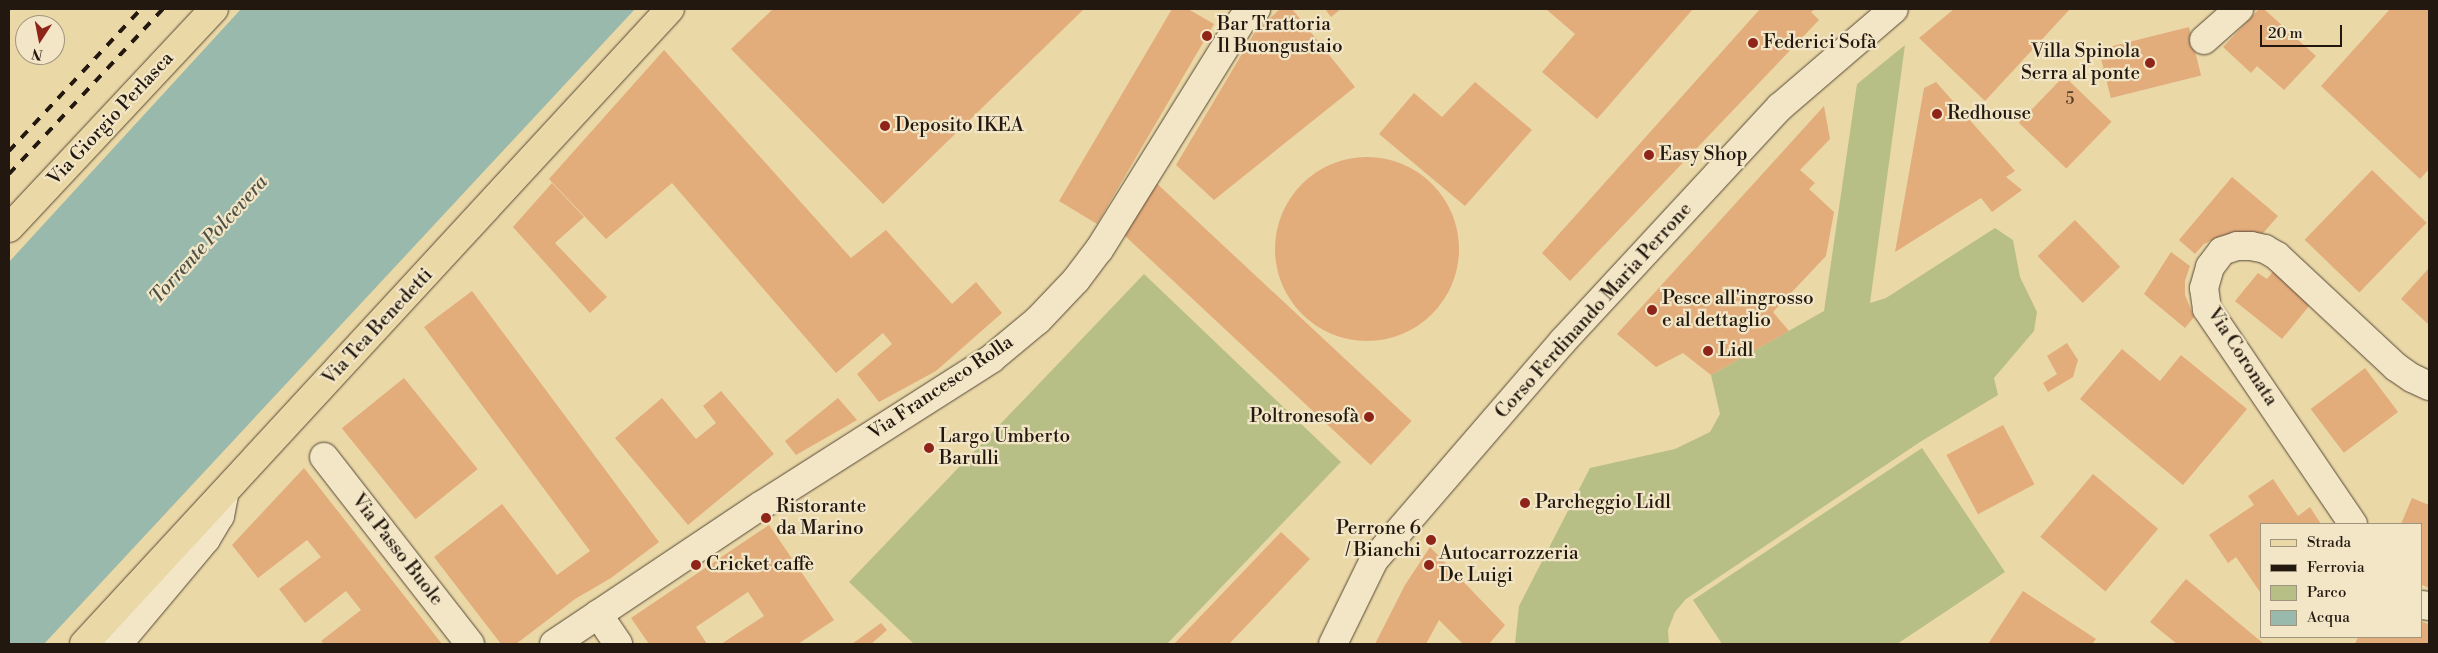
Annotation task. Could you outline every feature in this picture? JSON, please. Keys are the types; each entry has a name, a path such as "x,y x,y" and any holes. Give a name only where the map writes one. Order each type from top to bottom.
{"main road":[{"name":"Via Giorgio Perlasca","path":"9,228 214,9"},
{"name":"Via Tea Benedetti","path":"84,644 224,495 670,9"}],"street":[{"name":"Via Francesco Rolla","path":"598,614 762,505 991,359 1038,320 1076,280 1099,250 1242,20 1256,9"},
{"name":"Corso Ferdinando Maria Perrone","path":"1332,644 1374,560 1563,341 1780,107 1894,9"},
{"path":"2204,40 2239,9"},
{"name":"Via Coronata","path":"2352,523 2298,439 2207,309 2204,288 2210,267 2222,251 2237,246 2265,249 2277,256 2396,366 2412,378 2429,386"},
{"name":"Via Passo Buole","path":"324,457 470,644"},
{"path":"118,644 206,539 220,516 224,495"},
{"path":"554,644 598,614 618,644"}],"green space":[{"path":"1905,45 1870,303 1886,298 1995,228 2013,240 2020,277 2037,312 2034,331 1994,378 1998,395 1920,442 1686,599 1675,612 1668,630 1669,644 1515,644 1519,606 1590,468 1675,449 1710,432 1720,414 1711,375 1824,311 1857,84"},
{"path":"1144,274 1341,462 1167,644 914,644 849,582"},
{"path":"1922,448 2005,572 1897,644 1722,644 1693,600"}],"water":[{"name":"Torrente Polcevera","path":"241,9 635,9 44,644 9,644 9,262"}],"building":[{"name":"Deposito IKEA","path":"773,9 1084,9 883,204 731,49"},
{"path":"1172,9 1188,9 1214,24 1097,224 1059,201"},
{"path":"1280,9 1292,9 1355,87 1214,200 1176,165 1255,32"},
{"path":"1325,9 1341,9 1331,17"},
{"path":"1546,9 1693,9 1597,119 1542,72 1575,34"},
{"path":"1760,9 1815,9 1811,12 1819,20 1570,281 1542,253"},
{"path":"1954,9 2070,9 1985,101 1919,38"},
{"path":"2259,9 2264,9 2316,56 2284,90 2257,66 2251,73 2223,47"},
{"path":"2390,9 2429,9 2429,169 2420,179 2321,86"},
{"name":"Villa Spinola Serra al ponte","path":"2189,27 2201,76 2111,98 2099,49"},
{"path":"664,50 851,258 886,230 952,304 976,282 1002,313 936,371 879,402 857,374 892,344 883,333 836,373 672,183 606,239 549,179"},
{"path":"2064,76 2111,122 2066,169 2019,123"},
{"path":"1475,82 1532,130 1465,206 1379,134 1414,93 1442,117"},
{"path":"1936,82 2015,171 2006,177 2022,190 1992,212 1981,198 1895,252 1924,88"},
{"path":"1824,106 1830,139 1800,170 1815,183 1809,189 1834,212 1826,256 1773,312 1789,331 1711,375 1683,353 1656,367 1617,334"},
{"path":"1358,157 1376,157 1394,161 1418,172 1438,190 1444,198 1455,222 1459,258 1452,284 1444,300 1426,320 1418,326 1394,337 1376,341 1358,341 1340,337 1316,326 1296,308 1290,300 1279,276 1275,258 1275,240 1279,222 1290,198 1308,178 1316,172 1340,161"},
{"path":"2372,170 2427,223 2359,293 2305,240"},
{"path":"2232,177 2278,216 2258,239 2245,234 2221,236 2204,244 2195,254 2179,240"},
{"path":"1152,179 1412,421 1371,465 1111,223"},
{"path":"552,183 584,217 555,243 607,297 590,313 513,227"},
{"path":"2075,220 2120,267 2083,303 2038,256"},
{"path":"2171,252 2190,266 2185,281 2185,295 2194,317 2185,328 2144,294"},
{"path":"2429,268 2429,325 2401,299"},
{"path":"2275,269 2314,300 2282,339 2235,301 2258,273 2267,279"},
{"path":"472,291 659,542 611,578 575,599 516,644 501,644 434,557 502,504 557,575 590,551 424,327"},
{"path":"2067,343 2078,360 2073,377 2048,392 2043,383 2057,374 2047,356"},
{"path":"2122,349 2160,381 2181,355 2247,409 2183,485 2080,399"},
{"path":"2365,368 2398,412 2344,453 2311,409"},
{"path":"404,378 478,469 415,519 342,428"},
{"path":"721,391 774,454 688,525 615,438 662,398 696,439 716,423 703,406"},
{"path":"838,398 857,420 796,455 785,441"},
{"path":"2003,425 2034,484 1978,514 1946,455"},
{"path":"304,468 442,644 324,644 321,641 361,610 346,591 305,623 279,589 321,557 307,540 258,578 232,545"},
{"path":"2093,474 2158,529 2105,591 2040,537"},
{"path":"2273,479 2298,516 2310,507 2320,523 2260,523 2260,592 2236,557 2228,563 2209,535 2254,505 2248,496"},
{"path":"2412,498 2429,505 2429,588 2423,585 2423,523 2401,523"},
{"path":"769,525 834,620 798,644 721,644 764,616 748,592 696,627 707,644 649,644 631,618"},
{"path":"1281,532 1310,559 1229,644 1174,644"},
{"path":"1430,547 1505,625 1489,644 1463,644 1439,620 1426,644 1375,644 1405,585"},
{"path":"2186,579 2264,644 2177,644 2150,622"},
{"path":"2023,591 2096,639 2092,644 1988,644"},
{"path":"2423,622 2429,624 2429,644 2355,644 2358,638 2423,638"},
{"path":"881,623 887,630 871,644 852,644"}],"railway":[{"path":"9,151 141,9"},
{"path":"9,174 163,9"}],"place":[{"name":"Bar Trattoria Il Buongustaio","path":"1207,36"},
{"name":"Federici Sofà","path":"1753,43"},
{"name":"Villa Spinola Serra al ponte","path":"2150,63"},
{"name":"Redhouse","path":"1937,114"},
{"name":"Deposito IKEA","path":"885,126"},
{"name":"Easy Shop","path":"1649,155"},
{"name":"Pesce all'ingrosso e al dettaglio","path":"1652,310"},
{"name":"Lidl","path":"1708,351"},
{"name":"Poltronesofà","path":"1369,417"},
{"name":"Largo Umberto Barulli","path":"929,448"},
{"name":"Parcheggio Lidl","path":"1525,503"},
{"name":"Ristorante da Marino","path":"766,518"},
{"name":"Perrone 6 / Bianchi","path":"1431,540"},
{"name":"Cricket caffè","path":"696,565"},
{"name":"Autocarrozzeria De Luigi","path":"1429,565"}]}
